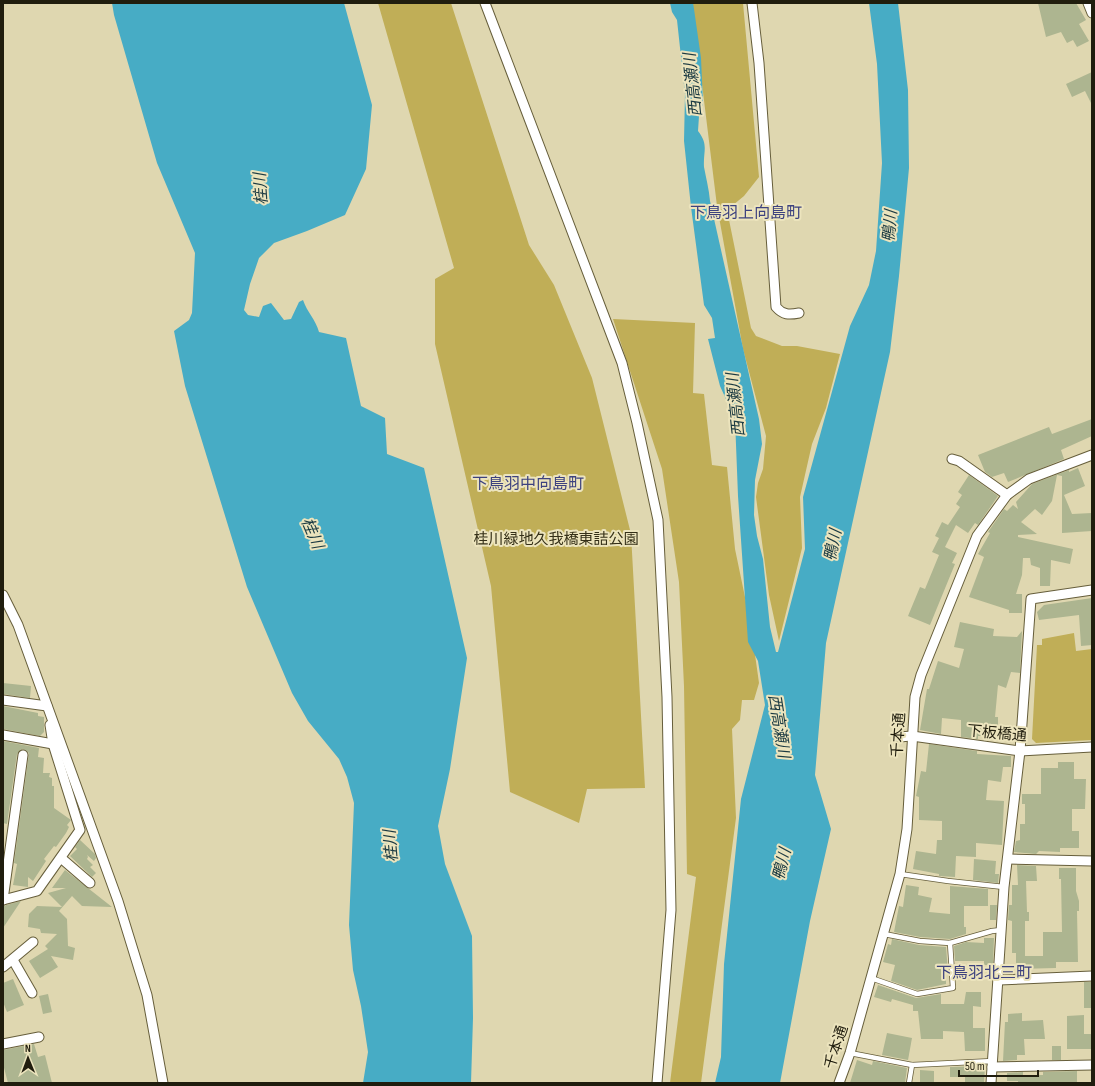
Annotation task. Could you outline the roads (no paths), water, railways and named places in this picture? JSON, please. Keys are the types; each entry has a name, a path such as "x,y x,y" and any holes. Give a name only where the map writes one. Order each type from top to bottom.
{"street":[{"path":"485,3 622,363 637,423 658,520 667,697 671,910 657,1083"},
{"path":"752,3 759,63 776,307 781,313 799,313"},
{"path":"1088,3 1092,13"},
{"name":"千本通","path":"839,1083 850,1053 900,874 906,829 915,697 921,675 977,536 1007,495 1029,479 1092,455"},
{"path":"952,459 959,461 1007,495"},
{"path":"991,1083 1004,887 1020,751 1031,599 1092,590"},
{"path":"4,599 18,625 118,901 147,995 163,1083"},
{"path":"3,700 48,706"},
{"path":"23,755 3,900 37,891 80,830 53,744 48,706"},
{"path":"3,735 53,744"},
{"name":"下板橋通","path":"899,737 912,736 1020,751 1092,747"},
{"path":"61,858 90,883"},
{"path":"1008,859 1092,861"},
{"path":"3,967 33,942"},
{"path":"13,960 32,993"},
{"path":"999,980 1092,976"},
{"path":"3,1044 39,1036"},
{"path":"993,1064 1092,1065"}],"lane":[{"path":"900,874 948,882 1004,887"},
{"path":"884,934 920,941 950,942 992,931 1002,930"},
{"path":"871,978 917,994 953,988 950,942"},
{"path":"850,1053 912,1065 993,1064"},
{"path":"909,1083 912,1065"}],"water":[{"name":"桂川","path":"112,3 344,3 372,105 366,169 345,215 274,243 259,258 250,284 244,310 248,315 259,317 263,306 271,303 284,320 291,319 299,302 303,300 319,332 346,338 361,406 385,418 387,454 424,468 467,658 450,769 438,826 445,864 472,936 473,1018 471,1083 363,1083 368,1052 361,1006 353,970 349,925 354,803 347,777 339,759 308,721 292,693 247,587 185,386 174,331 189,320 192,313 195,253 157,163 114,15"},
{"path":"670,3 693,3 694,9 701,58 703,103 699,116 698,131 705,148 704,167 710,201 759,419 762,444 755,480 754,515 757,536 763,559 770,627 776,652 778,652 805,549 803,497 850,326 869,285 876,251 882,163 877,64 869,3 898,3 908,90 909,168 890,352 826,643 815,775 831,829 810,921 780,1083 715,1083 721,1057 724,964 741,799 765,705 758,661 748,642 738,496 735,419 720,386 708,339 715,338 712,318 704,305 684,141 685,94 677,20 672,12"}],"district":[{"name":"下鳥羽上向島町","path":"746,212"},
{"name":"下鳥羽中向島町","path":"528,483"},
{"name":"下鳥羽北三町","path":"984,972"}],"water label":[{"name":"西高瀬川","path":"692,85"},
{"name":"鴨川","path":"889,226"},
{"name":"西高瀬川","path":"735,405"},
{"name":"鴨川","path":"832,545"},
{"name":"西高瀬川","path":"780,726"},
{"name":"鴨川","path":"781,864"}],"park label":[{"name":"桂川緑地久我橋東詰公園","path":"556,539"}]}
